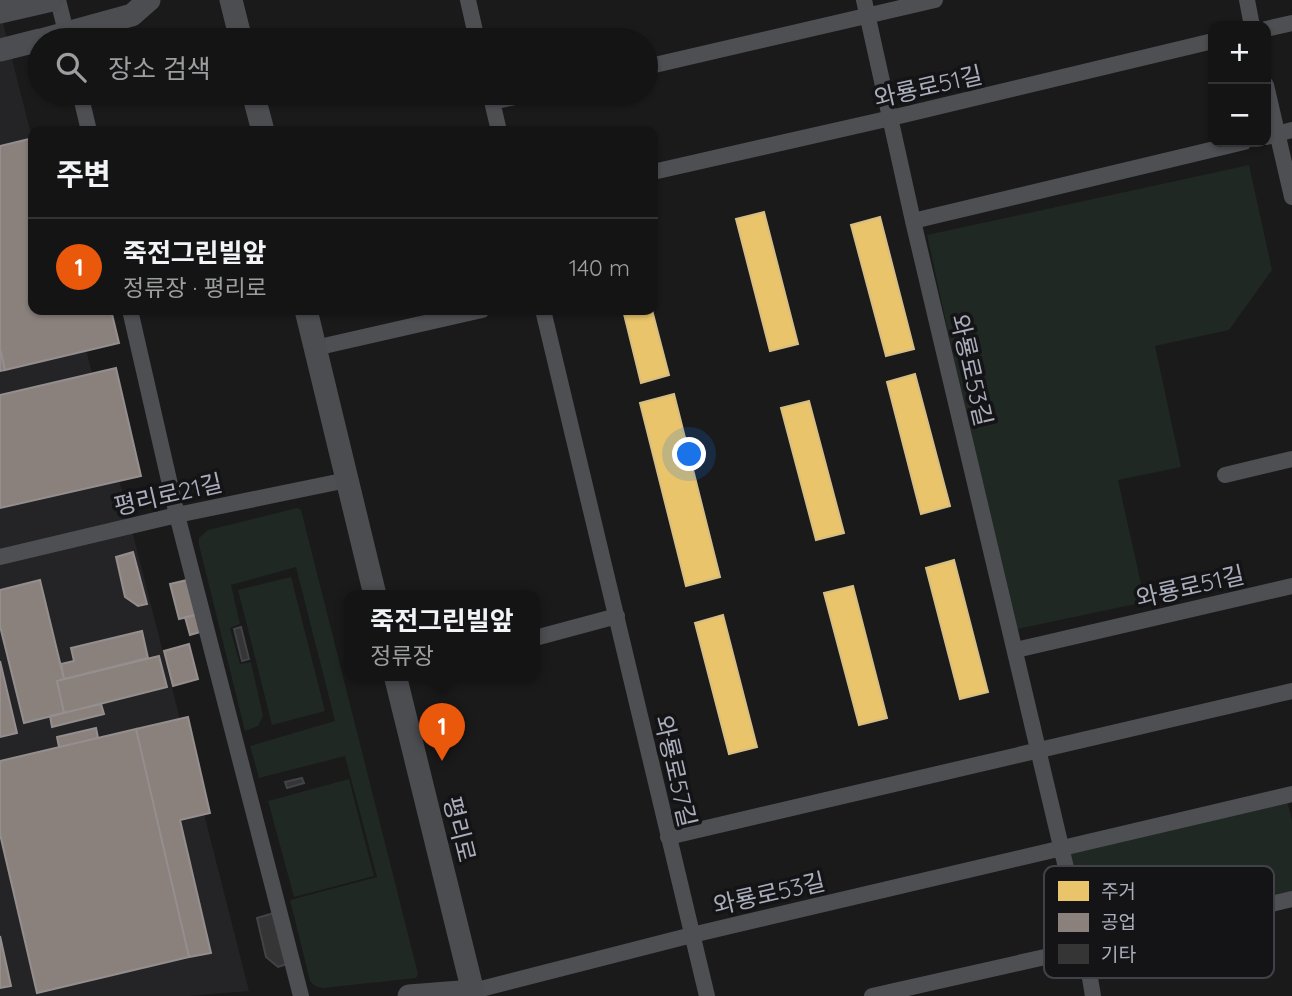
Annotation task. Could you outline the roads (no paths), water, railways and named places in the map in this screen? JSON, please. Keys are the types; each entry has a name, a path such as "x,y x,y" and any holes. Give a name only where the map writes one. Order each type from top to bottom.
{"main road":[{"path":"0,12 52,0"},
{"path":"94,28 132,15 149,0"},
{"path":"231,0 238,28"},
{"path":"0,50 28,43"},
{"path":"256,105 262,126"},
{"path":"307,315 374,590"},
{"name":"평리로","path":"396,681 473,993"},
{"path":"409,996 473,993"}],"street":[{"path":"58,0 66,28"},
{"path":"468,0 474,28"},
{"path":"658,64 865,8 934,0"},
{"path":"1247,0 1251,21"},
{"name":"와룡로53길","path":"865,8 1066,866"},
{"path":"1271,28 1292,23"},
{"name":"와룡로51길","path":"658,171 1208,42"},
{"path":"83,105 88,126"},
{"path":"493,105 498,126"},
{"path":"1271,105 1292,197"},
{"path":"913,221 1223,147"},
{"path":"131,315 177,514 301,996"},
{"path":"315,348 460,315"},
{"name":"와룡로57길","path":"544,315 707,996"},
{"path":"1224,475 1292,459"},
{"name":"평리로21길","path":"0,557 177,514 347,480"},
{"name":"와룡로51길","path":"1016,650 1292,586"},
{"path":"540,637 617,616"},
{"path":"668,837 1292,691"},
{"path":"1062,848 1292,794"},
{"name":"와룡로53길","path":"692,935 1062,848"},
{"path":"1274,903 1292,899"},
{"path":"473,993 692,935"},
{"path":"872,996 1044,957"},
{"name":"와룡로53길","path":"1090,978 1093,996"}],"place":[{"name":"죽전그린빌앞","path":"442,761"}]}
